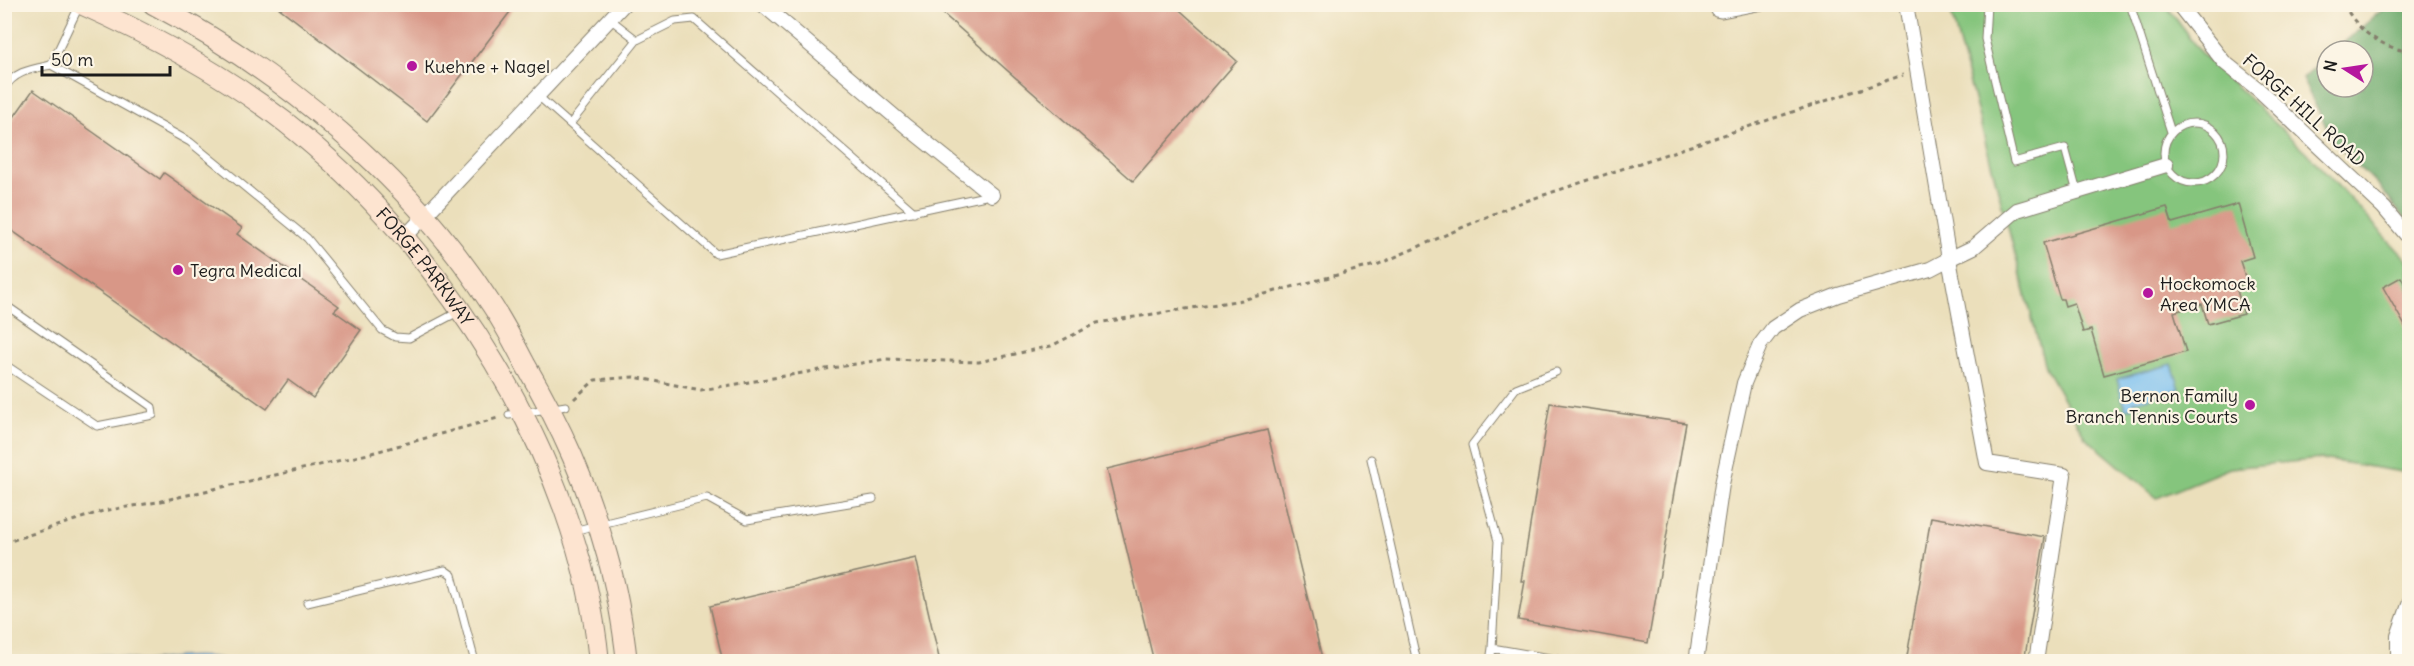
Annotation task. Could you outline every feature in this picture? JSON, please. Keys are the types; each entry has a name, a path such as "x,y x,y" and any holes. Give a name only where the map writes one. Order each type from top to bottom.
{"street":[{"name":"FORGE PARKWAY","path":"81,4 122,23 207,69 285,122 352,181 418,253 489,353 516,414 534,434 570,531 585,583 599,662"},
{"name":"FORGE PARKWAY","path":"153,4 246,59 297,96 344,135 390,178 453,250 490,301 558,408 565,435 608,556 621,616 627,662"},
{"path":"404,237 624,4"},
{"path":"762,4 907,128 992,195"},
{"path":"1906,4 1949,259 1987,463 2064,475 2036,662"},
{"name":"FORGE HILL ROAD","path":"2178,4 2224,62 2259,90 2384,208 2409,239"},
{"path":"1696,662 1722,484 1744,383 1760,345 1773,328 1800,310 1838,295 1930,269 1974,247 2017,210 2166,165"},
{"path":"2398,662 2398,636 2409,602"}],"lane":[{"path":"51,64 81,4"},
{"path":"1712,4 1716,13 1721,14 1772,4"},
{"path":"1988,4 1985,39 2014,162 2064,148 2078,193"},
{"path":"2130,4 2172,132"},
{"path":"610,20 637,40"},
{"path":"570,124 637,40 675,21 694,20 915,212"},
{"path":"4,88 10,78 20,72 51,64 190,142 307,238 382,330 395,337 409,338 459,311"},
{"path":"537,95 716,254 992,195"},
{"path":"2186,123 2204,123 2218,133 2225,149 2222,166 2210,179 2194,184 2177,179 2168,171 2163,156 2172,132 2186,123"},
{"path":"4,304 152,407 153,415 97,426 4,364"},
{"path":"1491,662 1498,541 1472,445 1516,388 1557,372"},
{"path":"516,414 558,408"},
{"path":"1371,459 1418,662"},
{"path":"570,531 707,498 747,520 873,499"},
{"path":"307,603 445,570 452,575 475,662"},
{"path":"1492,648 1573,662"}],"path":[{"path":"2344,4 2374,40 2392,49 2409,52"},
{"path":"558,408 595,380 634,377 701,390 886,359 979,362 1051,346 1097,322 1242,300 1379,264 1514,205 1917,70"},
{"path":"4,543 103,511 157,502 368,454 516,414"}],"green space":[{"path":"1949,5 2166,5 2200,52 2309,155 2409,262 2409,473 2321,459 2230,468 2157,498 2085,437 2045,367"},
{"path":"2388,5 2409,5 2409,224 2380,188 2334,142 2302,79 2315,68 2315,99 2375,99 2375,39 2348,39"}],"water":[{"path":"2172,364 2180,389 2134,402 2134,407 2125,409 2117,379"},
{"path":"107,655 144,661 69,661 79,657"},
{"path":"209,657 228,661 144,661"}],"building":[{"name":"Kuehne + Nagel","path":"274,4 516,4 427,121"},
{"path":"932,4 1173,4 1237,61 1133,181"},
{"name":"Tegra Medical","path":"33,90 160,179 164,173 242,228 237,234 339,306 334,311 361,330 313,398 288,380 267,409 4,225 4,131"},
{"name":"Hockomock Area YMCA","path":"2238,204 2253,257 2240,261 2247,283 2236,287 2244,314 2208,324 2202,304 2174,312 2186,352 2104,375 2091,330 2083,332 2074,303 2065,306 2063,299 2060,299 2043,243 2167,207 2172,223"},
{"path":"2401,277 2409,292 2409,333 2383,287"},
{"path":"1550,403 1686,423 1648,643 1518,620 1525,581 1521,581"},
{"path":"1267,430 1323,662 1154,662 1107,469"},
{"path":"1931,517 2045,537 2024,662 1906,662"},
{"path":"916,558 940,662 723,662 710,606"}],"place":[{"name":"Kuehne + Nagel","path":"412,66"},
{"name":"Tegra Medical","path":"178,270"},
{"name":"Hockomock Area YMCA","path":"2148,293"},
{"name":"Bernon Family Branch Tennis Courts","path":"2250,405"}]}
